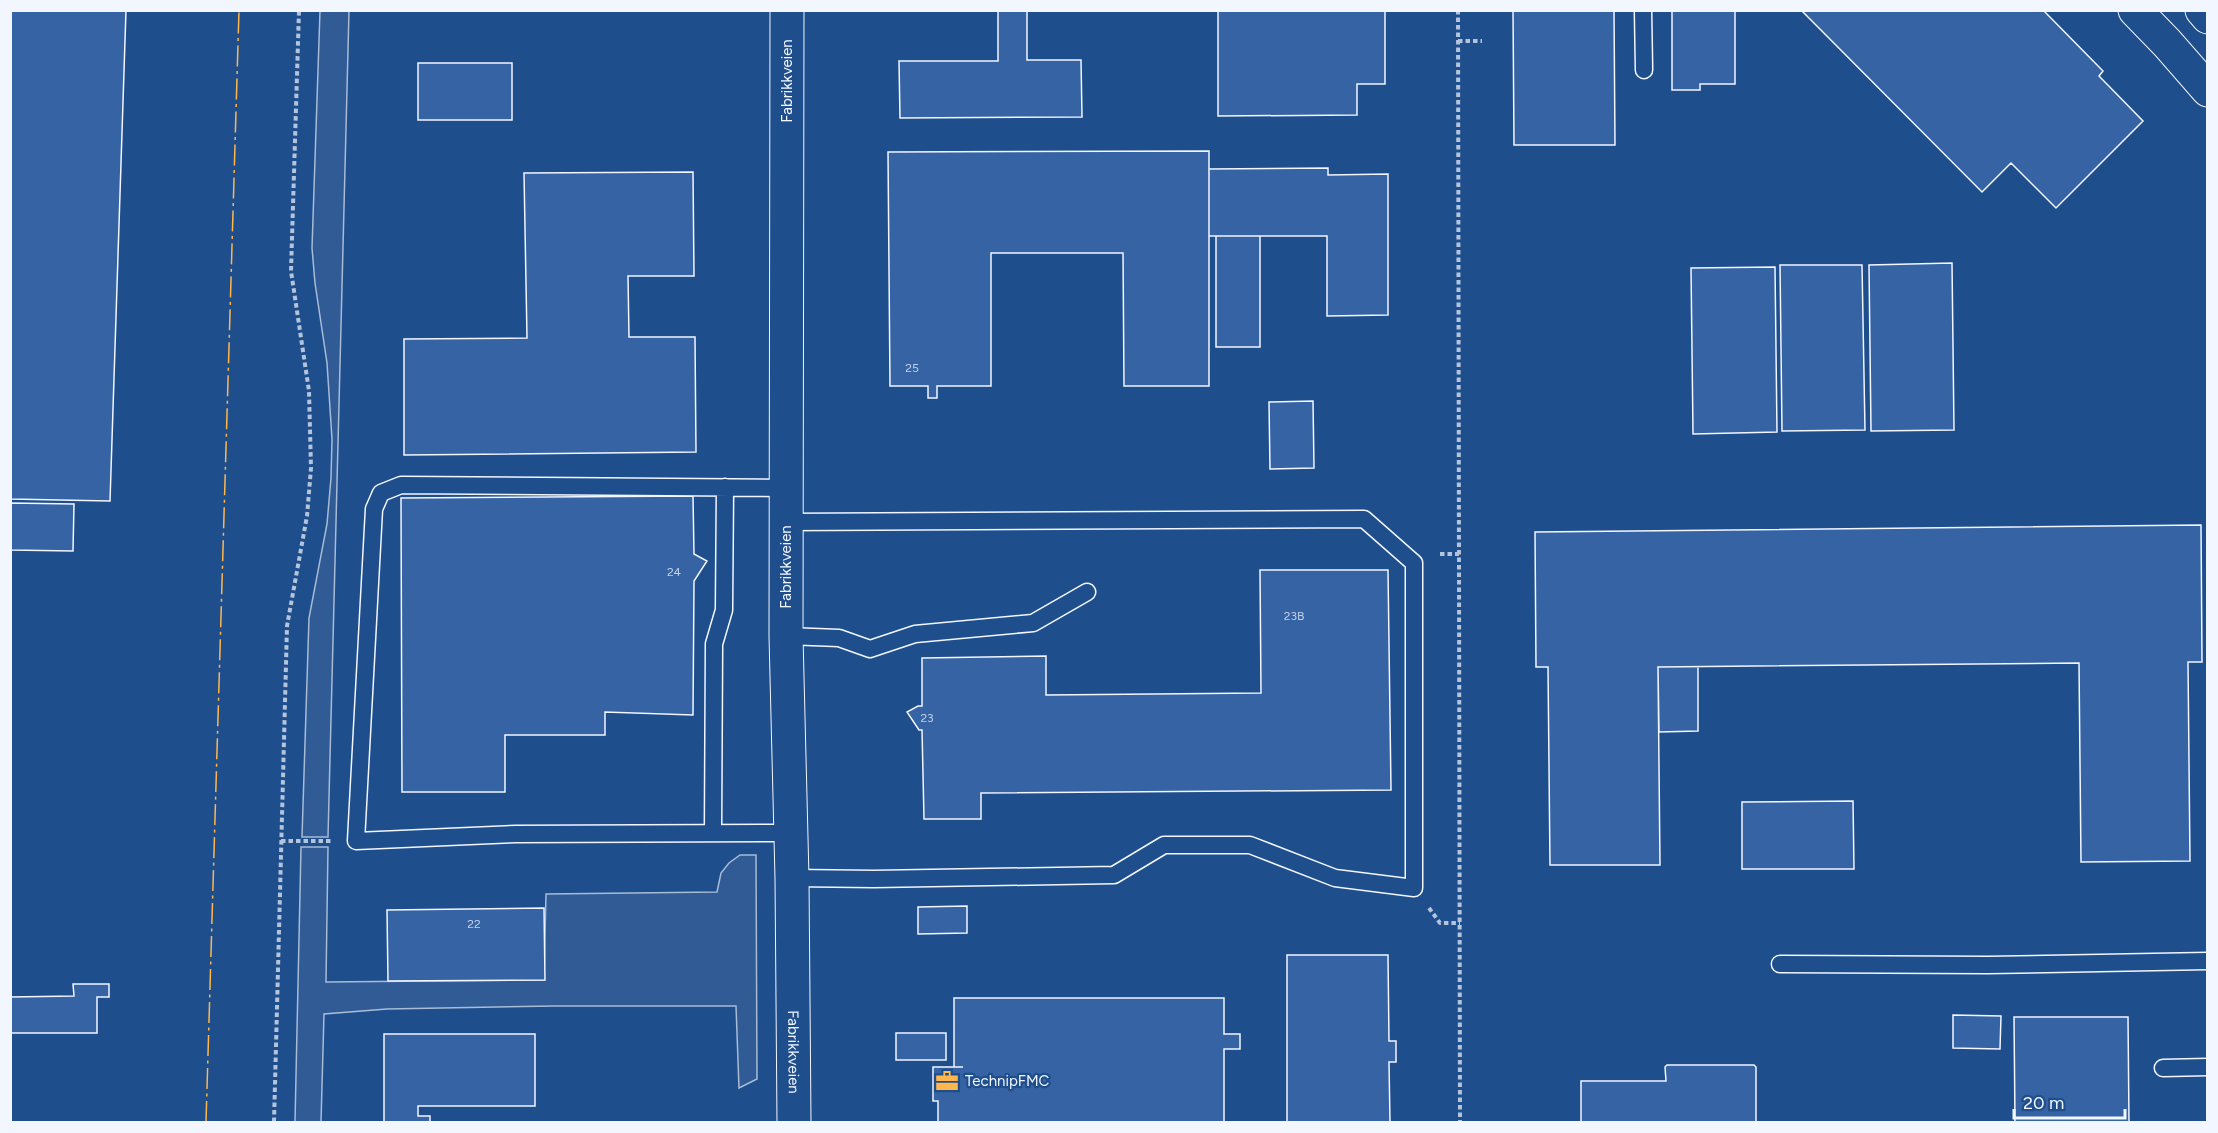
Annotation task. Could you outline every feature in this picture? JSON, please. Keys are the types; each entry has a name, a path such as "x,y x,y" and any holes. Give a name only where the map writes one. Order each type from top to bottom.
{"street":[{"name":"Fabrikkveien","path":"787,10 786,636 792,878 794,1122"},
{"path":"2135,10 2208,90"},
{"path":"2202,10 2208,17"}],"lane":[{"path":"1643,10 1644,70"},
{"path":"786,488 401,485 381,493 374,509 356,842 516,834 791,833"},
{"path":"713,833 714,644 724,610 725,487"},
{"path":"786,522 1364,519 1414,564 1414,888 1335,878 1250,844 1164,845 1114,875 792,878"},
{"path":"786,636 839,638 870,649 915,634 1033,622 1087,592"},
{"path":"1780,964 1988,965 2208,961"},
{"path":"2163,1068 2208,1067"}],"path":[{"path":"274,1122 287,626 307,516 311,468 309,391 291,271 299,10"},
{"path":"1458,10 1460,1122"},
{"path":"1458,41 1482,41"},
{"path":"280,842 356,842"},
{"path":"1414,888 1440,923 1460,923"}],"shaded area":[{"path":"320,11 349,11 328,837 302,837 309,618 327,524 332,439 327,363 312,248"},
{"path":"301,847 328,847 326,982 544,980 546,894 717,892 721,873 729,863 740,855 756,855 757,1079 739,1088 736,1006 387,1009 324,1014 321,1122 295,1122"}],"building":[{"path":"10,10 126,10 110,501 10,499"},
{"path":"998,10 1027,10 1027,60 1081,60 1082,117 900,118 899,61 998,61"},
{"path":"1218,10 1385,10 1385,84 1357,84 1357,115 1218,116"},
{"path":"1513,10 1614,10 1615,145 1514,145"},
{"path":"1672,10 1735,10 1735,84 1700,84 1700,90 1672,90"},
{"path":"1801,10 2043,10 2103,71 2099,76 2143,121 2056,208 2011,163 1982,192"},
{"path":"418,63 512,63 512,120 418,120"},
{"path":"1209,151 1209,386 1124,386 1123,253 991,253 991,386 937,386 937,398 928,398 928,386 890,386 888,152"},
{"path":"1328,168 1328,175 1388,174 1388,315 1327,316 1327,236 1209,236 1209,169"},
{"path":"693,172 694,276 628,276 629,337 695,337 696,452 404,455 404,339 527,338 524,173"},
{"path":"1216,236 1260,236 1260,347 1216,347"},
{"path":"1952,263 1954,430 1871,431 1869,265"},
{"path":"1780,265 1862,265 1865,430 1782,431"},
{"path":"1775,267 1777,432 1693,434 1691,268"},
{"path":"1313,401 1314,468 1270,469 1269,402"},
{"path":"693,496 694,554 707,561 694,581 693,715 605,712 605,735 505,735 505,792 402,792 401,498"},
{"path":"10,503 74,504 73,551 10,550"},
{"path":"2201,525 2202,662 2188,662 2190,861 2081,862 2079,663 1658,667 1660,865 1550,865 1548,667 1536,667 1535,532"},
{"path":"1260,570 1388,570 1391,790 981,793 981,819 924,819 922,730 919,730 907,712 922,706 922,658 1046,656 1046,695 1261,693"},
{"path":"1658,667 1698,667 1698,731 1659,732"},
{"path":"1853,801 1854,869 1742,869 1742,802"},
{"path":"967,906 967,933 918,934 918,907"},
{"path":"544,908 545,980 388,981 387,910"},
{"path":"1287,955 1388,955 1389,1041 1396,1041 1396,1062 1389,1062 1390,1122 1287,1122"},
{"path":"73,984 109,984 109,997 97,997 97,1033 10,1033 10,997 74,996"},
{"path":"954,998 1224,998 1224,1034 1240,1034 1240,1049 1224,1049 1224,1122 938,1122 938,1101 933,1101 933,1067 954,1067"},
{"path":"1953,1015 2001,1016 2000,1049 1953,1048"},
{"path":"2014,1017 2128,1017 2129,1122 2015,1122"},
{"path":"896,1033 946,1033 946,1060 896,1060"},
{"path":"384,1034 535,1034 535,1106 418,1106 418,1116 430,1116 430,1122 384,1122"},
{"path":"1667,1065 1754,1065 1756,1067 1756,1122 1581,1122 1581,1081 1666,1081 1665,1067"}],"power":[{"path":"206,1122 239,10"}],"place":[{"name":"TechnipFMC","path":"947,1081"}]}
